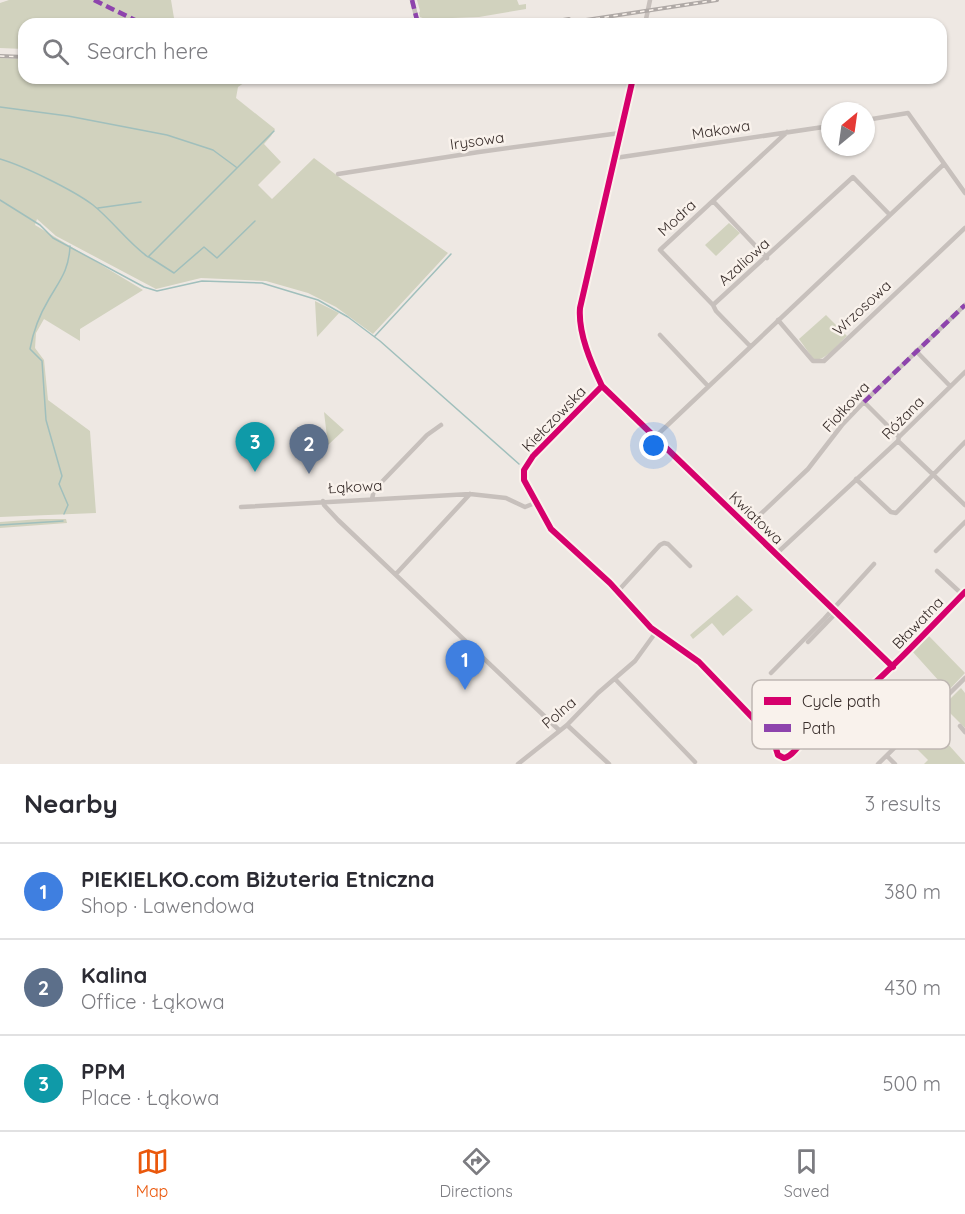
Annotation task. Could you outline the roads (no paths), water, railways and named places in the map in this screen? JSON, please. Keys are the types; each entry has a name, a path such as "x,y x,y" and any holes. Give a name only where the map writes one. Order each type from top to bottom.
{"street":[{"path":"412,0 416,18"},
{"path":"646,18 650,0"},
{"name":"Kiełczowska","path":"632,84 580,317 583,333 602,386 527,464 524,480 535,503 556,534 618,591 637,615 656,632 699,662 752,717"},
{"path":"875,118 908,113 965,193"},
{"name":"Makowa","path":"615,158 821,127"},
{"name":"Modra","path":"713,305 660,250 787,132"},
{"name":"Irysowa","path":"338,174 621,133"},
{"path":"655,437 944,164"},
{"name":"Azaliowa","path":"750,346 713,305 854,177 890,215"},
{"name":"Modra","path":"713,201 767,258"},
{"name":"Wrzosowa","path":"778,320 813,362 824,361 965,228"},
{"name":"Fiołkowa","path":"747,526 808,469 842,425 864,402 964,307"},
{"path":"660,336 708,386"},
{"path":"916,351 950,386"},
{"name":"Różana","path":"776,554 899,439 965,372"},
{"name":"Kwiatowa","path":"602,386 893,667"},
{"path":"864,402 965,505"},
{"path":"372,499 374,490 428,435 441,425"},
{"path":"856,479 894,513 965,442"},
{"path":"396,574 470,494"},
{"name":"Łąkowa","path":"242,507 470,494 506,498 525,507 535,503"},
{"path":"324,501 327,509 560,729"},
{"path":"936,551 965,522"},
{"path":"618,591 664,543 668,544 690,566"},
{"path":"771,673 874,564"},
{"name":"Bławatna","path":"878,680 964,594 937,571"},
{"path":"807,642 837,612"},
{"name":"Polna","path":"518,764 567,725 635,661 656,632"},
{"path":"950,693 965,678"},
{"path":"615,679 695,762"},
{"path":"567,725 609,764"},
{"path":"960,726 965,732"},
{"name":"Kiełczowska","path":"776,749 778,755 784,758"},
{"name":"Bławatna","path":"784,758 789,757 796,749"},
{"path":"878,764 894,749"},
{"path":"887,756 895,764"},
{"path":"784,758 784,764"}],"waterway":[{"path":"0,107 68,116 167,135 213,150 236,167"},
{"path":"0,159 35,173 84,199 100,211 148,257 274,131"},
{"path":"0,200 40,225 53,238 144,287 157,291 202,281 262,283 318,300 348,317 380,341 519,464"},
{"path":"98,208 141,202"},
{"path":"149,257 174,273 204,247 217,258 255,221"},
{"path":"64,514 68,505 59,484 62,476 46,420 42,361 30,349 40,317 66,268 70,246"},
{"path":"375,336 451,254"},
{"path":"0,525 63,521"}],"railway":[{"path":"599,18 717,0"},
{"path":"0,56 18,57"}],"place":[{"name":"PPM","path":"255,472"},
{"name":"Kalina","path":"309,474"},
{"name":"PIEKIELKO.com Biżuteria Etniczna","path":"465,690"}]}
